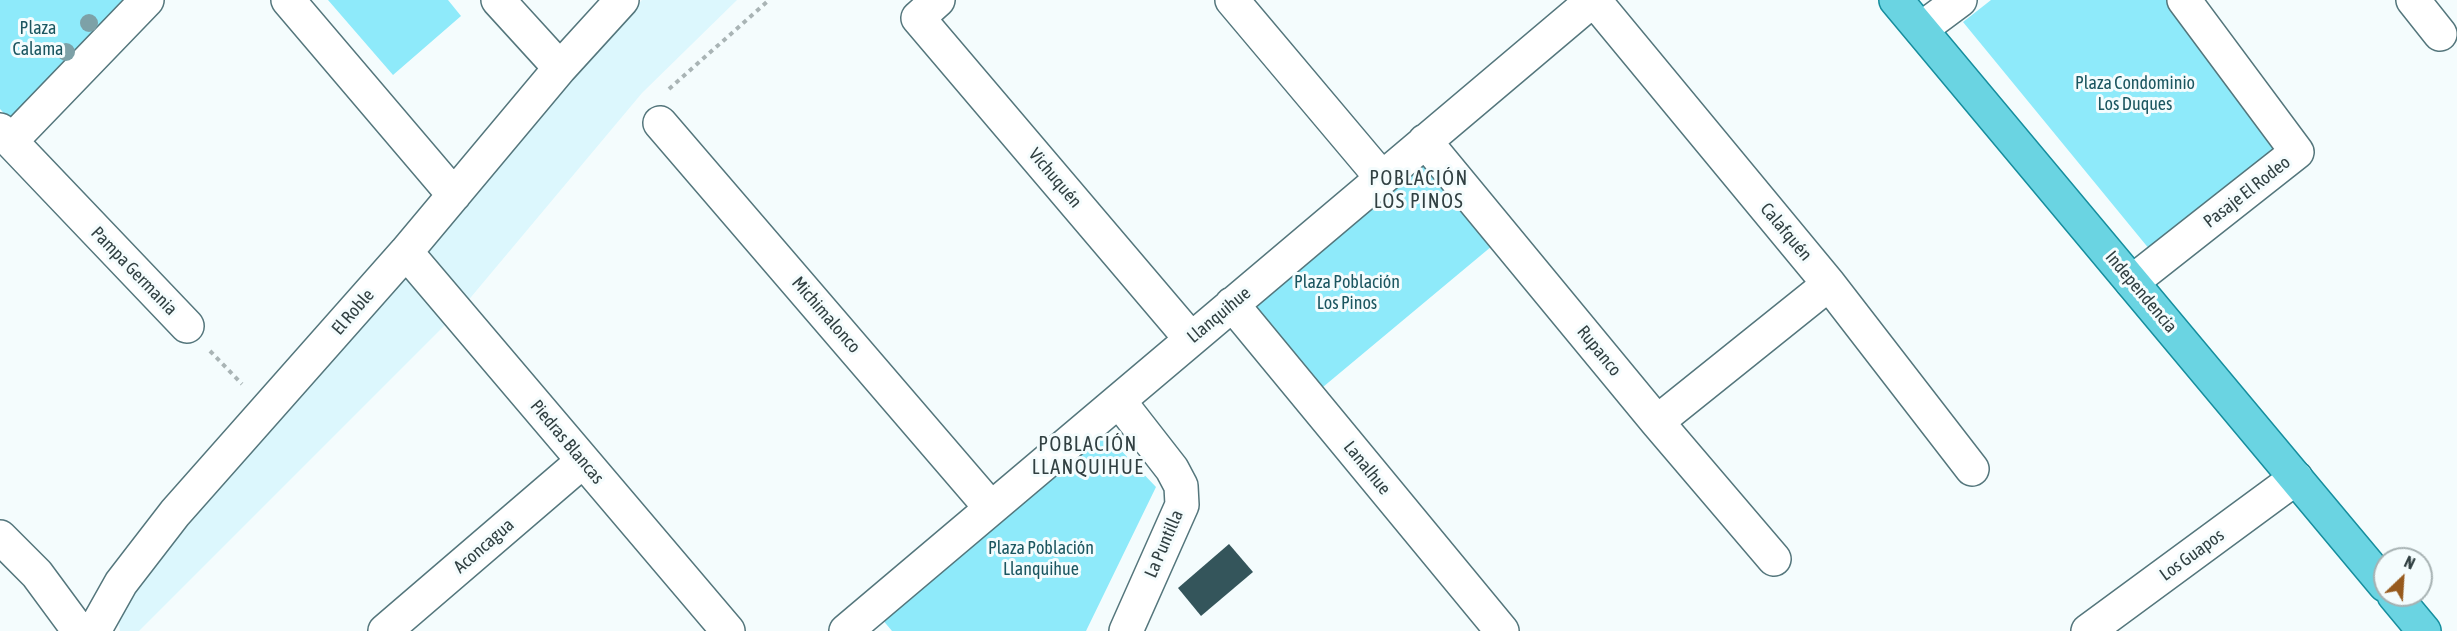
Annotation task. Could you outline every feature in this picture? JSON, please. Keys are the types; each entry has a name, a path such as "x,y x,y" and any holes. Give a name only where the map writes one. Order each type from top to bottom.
{"main road":[{"name":"Independencia","path":"1896,0 2373,571"},
{"path":"2404,607 2424,631"}],"street":[{"path":"5,136 147,0"},
{"path":"288,0 454,195"},
{"path":"498,0 560,68"},
{"name":"El Roble","path":"94,631 120,583 175,513 406,252 560,68 622,0"},
{"name":"Llanquihue","path":"860,627 992,508 1593,0"},
{"name":"Calafquén","path":"1593,0 1829,284 1972,469"},
{"path":"1921,29 1960,0"},
{"name":"Pasaje El Rodeo","path":"2132,282 2297,152 2184,0"},
{"path":"2413,0 2440,34"},
{"path":"1248,6 1382,178"},
{"name":"Vichuquén","path":"928,9 1191,339"},
{"name":"Michimalonco","path":"660,123 992,508"},
{"name":"Pampa Germania","path":"5,136 187,326"},
{"name":"Rupanco","path":"1425,141 1657,422 1774,559"},
{"name":"Piedras Blancas","path":"406,252 728,631"},
{"path":"1657,422 1829,284"},
{"name":"Lanalhue","path":"1232,304 1502,631"},
{"name":"La Puntilla","path":"1119,401 1172,469 1181,486 1182,505 1135,626"},
{"name":"Aconcagua","path":"385,631 583,461"},
{"name":"Los Guapos","path":"2088,631 2296,478"},
{"path":"0,537 37,574 79,631"}],"path":[{"path":"668,90 769,0"},
{"name":"Pampa Germania","path":"187,326 267,411"}],"shaded area":[{"path":"642,0 737,0 642,93 461,309 139,631 120,631 118,620 152,568 575,68"}],"green space":[{"name":"Plaza Calama","path":"0,0 129,0 12,122 0,109"},
{"path":"328,0 448,0 461,16 393,75"},
{"name":"Plaza Condominio Los Duques","path":"1991,0 2173,0 2285,144 2150,250 1963,22"},
{"name":"Plaza Población Los Pinos","path":"1418,158 1492,246 1323,387 1249,299"},
{"name":"Plaza Población Llanquihue","path":"1094,422 1156,487 1086,631 892,631 871,606"}],"building":[{"path":"1229,544 1253,572 1201,616 1178,588"}],"district":[{"name":"POBLACIÓN LOS PINOS","path":"1419,190"},
{"name":"POBLACIÓN LLANQUIHUE","path":"1088,456"}]}
